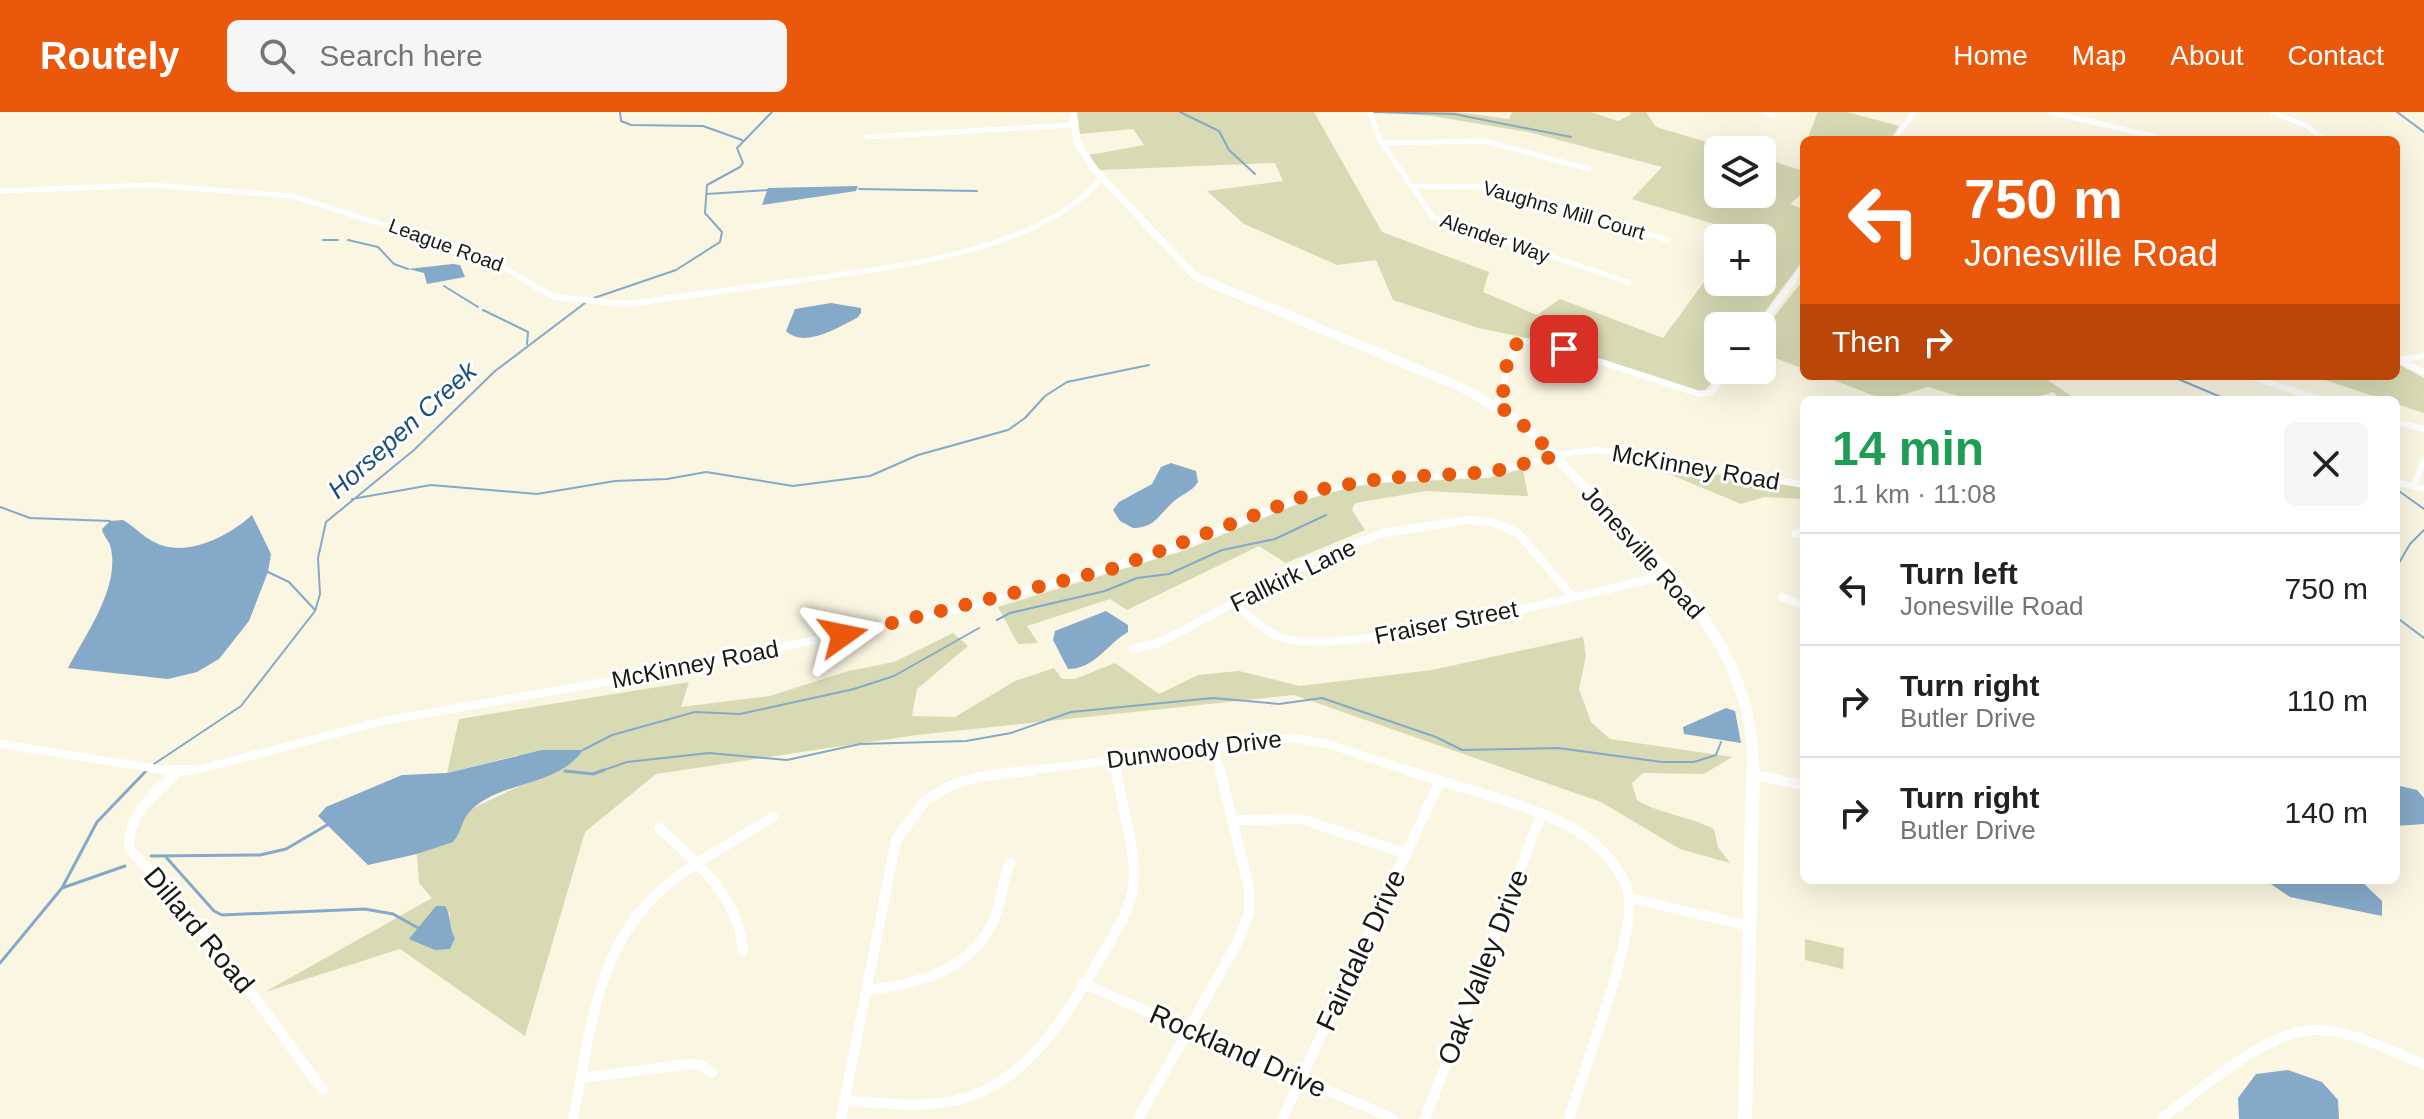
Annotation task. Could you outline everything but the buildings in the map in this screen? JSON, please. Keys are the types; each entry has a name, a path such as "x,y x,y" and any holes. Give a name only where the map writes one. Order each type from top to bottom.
{"street":[{"name":"Jonesville Road","path":"1073,112 1069,125 1101,179 1198,277 1496,404 1517,419 1555,456 1668,575 1715,633 1735,669 1753,726 1745,1119"},
{"name":"Alender Way","path":"1370,112 1382,143 1428,212 1440,221 1628,282"},
{"path":"1766,112 1773,115"},
{"path":"1897,136 1914,112"},
{"path":"2050,112 2152,136"},
{"path":"2272,112 2307,126 2320,136"},
{"path":"867,137 1069,125"},
{"path":"1382,143 1479,141 1589,169"},
{"name":"League Road","path":"0,191 151,185 292,196 454,245 505,265 548,294 594,304 642,303 707,295 872,270 970,251 1054,218 1085,198 1101,179"},
{"name":"Vaughns Mill Court","path":"1412,186 1461,184 1490,187 1668,240"},
{"path":"1770,312 1800,271"},
{"path":"1496,404 1503,392 1507,358 1525,341 1584,356 1695,394 1712,392 1718,384"},
{"path":"2400,360 2424,356"},
{"path":"2400,361 2424,372"},
{"path":"2260,380 2310,396"},
{"path":"2400,423 2424,429"},
{"name":"McKinney Road","path":"0,744 177,772 219,765 416,714 685,668 957,609 1139,560 1326,488 1386,478 1491,472 1590,451 1622,452 1800,484"},
{"path":"2414,486 2424,460"},
{"path":"2400,483 2424,489"},
{"name":"Fallkirk Lane","path":"1133,649 1159,643 1326,554 1379,535 1473,520 1497,523 1518,533 1572,596"},
{"name":"Fraiser Street","path":"1233,603 1277,636 1310,643 1404,633 1668,575"},
{"path":"1782,597 1800,604"},
{"name":"Dunwoody Drive","path":"841,1119 896,840 925,801 949,786 977,777 1214,746 1306,739 1561,822 1590,840 1616,870 1629,898"},
{"path":"1138,1119 1249,914 1249,888 1214,746"},
{"path":"844,1101 934,1104 965,1099 992,1088 1034,1056 1125,916 1134,889 1114,758"},
{"name":"Dillard Road","path":"177,772 134,821 128,836 129,848 221,952 323,1090"},
{"path":"1754,775 1800,784"},
{"name":"Fairdale Drive","path":"1282,1119 1440,781"},
{"name":"Oak Valley Drive","path":"1425,1119 1541,815"},
{"path":"1232,820 1282,816 1301,819 1407,854"},
{"path":"573,1119 609,961 619,938 656,895 773,817"},
{"path":"659,828 698,865 735,907 743,951"},
{"path":"866,990 930,979 972,952 994,922 1010,863"},
{"path":"1569,1119 1624,930 1629,898 1749,926"},
{"name":"Rockland Drive","path":"1082,983 1394,1119"},
{"path":"2161,1119 2266,1046 2293,1033 2311,1030 2331,1032 2424,1064"},
{"path":"582,1078 688,1064 700,1065 712,1073"}],"green space":[{"path":"1077,112 1314,112 1382,232 1489,272 1483,292 1537,315 1560,299 1663,338 1704,282 1704,296 1776,296 1776,224 1714,224 1632,199 1662,167 1528,132 1432,116 1374,112 1457,112 1509,119 1512,112 1591,112 1618,121 1632,114 1629,112 1646,112 1656,127 1704,141 1704,208 1776,208 1776,162 1800,170 1800,195 1790,204 1800,208 1800,264 1764,312 1704,312 1704,384 1710,384 1704,392 1554,344 1479,328 1393,300 1376,260 1337,265 1244,224 1207,191 1283,181 1275,163 1100,170 1089,155 1144,145 1133,129 1080,134"},
{"path":"1818,112 1847,112 1899,126 1893,136 1809,136"},
{"path":"1799,285 1800,285 1800,367 1776,358 1776,314"},
{"path":"2400,365 2424,378 2424,413 2400,405 2400,396 2373,396 2325,380 2400,380"},
{"path":"1833,380 2048,380 2071,396 2058,396 2053,392 2040,396 1958,396 1928,387 1898,396 1875,396"},
{"path":"1643,463 1800,487 1800,499 1765,497 1741,504"},
{"path":"1523,469 1528,496 1426,491 1355,503 1352,510 1365,530 1286,563 1259,546 1127,610 1110,599 1027,626 1038,643 1018,644 998,607 1183,551 1329,491 1377,483 1488,478"},
{"path":"953,633 968,646 917,689 912,716 955,717 1015,681 1054,668 1062,679 1075,679 1115,663 1159,694 1198,675 1239,671 1300,686 1432,670 1583,637 1586,656 1579,689 1591,722 1610,739 1732,757 1704,774 1643,773 1632,783 1637,800 1714,829 1718,847 1730,863 1680,849 1601,802 1294,695 916,735 656,774 585,832 525,1036 400,949 265,992 432,898 419,883 417,854 453,841 460,823 471,809 524,784 518,755 447,773 459,719 689,682 681,707 770,696 848,671 894,662","holes":["450,912 450,930 455,938 410,938"]},
{"path":"1805,939 1844,948 1843,969 1805,960"}],"water":[{"path":"858,186 856,191 762,205 768,188"},
{"path":"460,265 465,277 427,284 424,273 408,269"},
{"path":"831,303 861,308 861,313 822,335 802,338 786,331 795,309"},
{"path":"1171,463 1196,471 1198,482 1195,486 1146,526 1133,528 1120,521 1113,510 1119,502 1152,484 1161,467"},
{"path":"252,515 271,554 268,572 249,621 219,659 197,672 168,679 68,668 100,609 111,576 110,545 102,529 110,521 123,520 154,542 179,548 206,543"},
{"path":"1106,611 1128,625 1128,632 1086,665 1068,669 1053,640 1055,631"},
{"path":"1726,708 1735,711 1741,743 1684,734 1683,727"},
{"path":"542,750 583,750 559,771 485,800 468,813 453,842 417,854 368,865 318,816 326,807 402,775 447,773"},
{"path":"2400,786 2417,790 2424,798 2424,824 2400,826"},
{"path":"2271,884 2364,884 2382,901 2382,916 2290,897"},
{"path":"436,906 445,906 449,914 455,938 450,949 435,950 409,939"},
{"path":"2288,1070 2322,1082 2338,1100 2339,1119 2239,1119 2238,1098 2256,1074"}],"waterway":[{"path":"620,112 621,121 631,125 703,126 742,140"},
{"name":"Horsepen Creek","path":"594,298 676,270 720,242 722,232 705,213 707,185 740,167 743,163 737,148 772,112"},
{"path":"1180,112 1219,131 1229,150 1255,174"},
{"path":"1374,112 1454,114 1571,137"},
{"path":"2397,112 2424,132"},
{"path":"859,189 977,191"},
{"path":"707,194 769,190"},
{"path":"323,240 338,240"},
{"path":"348,240 378,247 394,264 408,269"},
{"path":"444,286 478,307"},
{"name":"Horsepen Creek","path":"355,499 414,450 495,371 585,303"},
{"path":"483,310 528,332 527,344"},
{"path":"355,499 431,485 537,494 615,481 667,479 706,472 793,486 870,476 918,455 1008,430 1025,418 1045,396 1067,382 1149,365"},
{"path":"2180,380 2218,396"},
{"path":"2400,492 2424,509"},
{"name":"Horsepen Creek","path":"154,764 241,706 315,611 320,594 318,558 326,522 355,499"},
{"path":"0,507 30,518 110,521"},
{"path":"997,620 1010,613 1105,591 1137,578 1169,574 1222,550 1275,539 1326,515"},
{"path":"2400,561 2410,544 2424,530"},
{"path":"268,572 289,582 315,610"},
{"path":"2400,620 2424,638"},
{"path":"583,750 612,735 695,712 740,714 854,689 894,676 979,628"},
{"path":"598,772 627,762 709,753 787,760 860,744 966,741 1011,733 1071,712 1213,698 1279,704 1322,698 1436,737 1462,750 1558,748 1662,762 1694,762 1716,755 1721,742"},
{"path":"575,772 565,771 593,774 604,770"},
{"name":"Horsepen Creek","path":"62,888 97,822 146,771"},
{"path":"151,856 260,855 286,849 327,825"},
{"path":"165,856 214,911 222,915 365,909 393,914 420,929"},
{"path":"62,888 125,866"},
{"name":"Horsepen Creek","path":"0,963 62,888"}],"route":[{"path":"843,635 971,606 1115,568 1178,547 1281,503 1326,488 1374,479 1491,472 1555,456 1531,431 1496,404 1503,392 1505,363 1515,347 1532,341 1564,349"}]}
